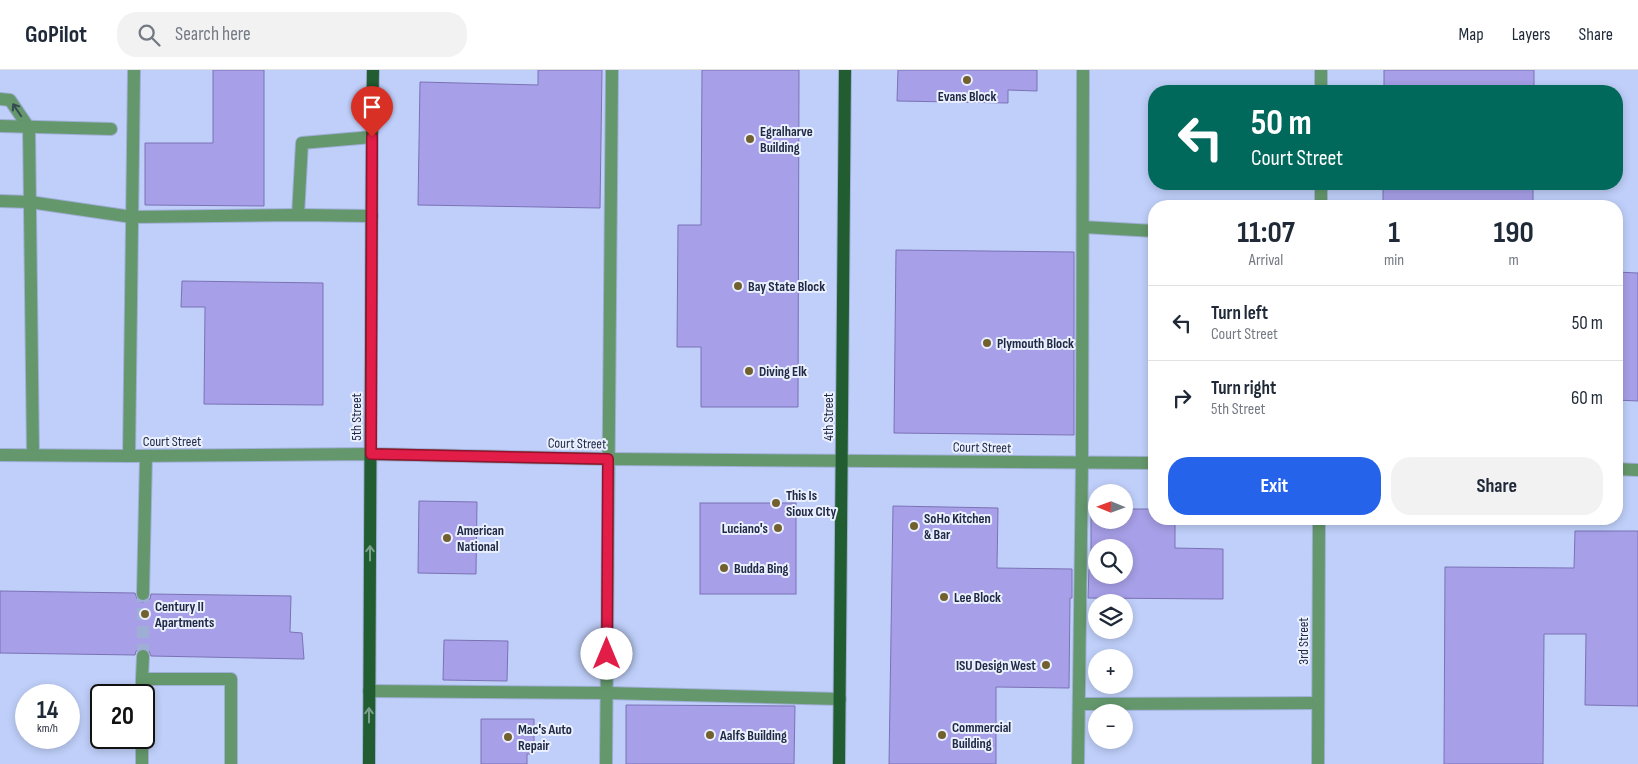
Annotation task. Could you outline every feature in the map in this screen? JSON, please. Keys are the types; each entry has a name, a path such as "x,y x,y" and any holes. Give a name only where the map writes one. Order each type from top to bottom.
{"main road":[{"name":"5th Street","path":"369,764 373,70"},
{"name":"4th Street","path":"839,764 845,70"}],"street":[{"path":"129,456 134,70"},
{"path":"606,764 612,70"},
{"path":"1078,764 1082,463 1083,70"},
{"path":"1321,70 1321,85"},
{"path":"0,100 10,100 29,128 33,455"},
{"path":"0,126 111,129"},
{"path":"298,215 302,143 372,137"},
{"path":"0,201 30,202 132,217 372,216"},
{"path":"1083,227 1148,231"},
{"name":"Court Street","path":"0,455 371,454 608,459 1148,463"},
{"path":"143,594 146,456"},
{"path":"1623,469 1638,470"},
{"name":"3rd Street","path":"1318,764 1319,525"},
{"path":"142,684 143,656"},
{"path":"142,679 231,679 231,764"},
{"path":"370,691 607,693 840,699"},
{"path":"1079,704 1318,704"},
{"path":"142,749 142,764"}],"building":[{"path":"213,70 264,70 264,206 145,205 145,143 213,143"},
{"path":"538,70 602,70 600,208 418,205 420,82 538,85"},
{"path":"702,70 799,70 798,407 701,407 701,347 677,347 678,225 701,225"},
{"name":"Evans Block","path":"898,70 1037,70 1037,91 1008,90 1008,103 897,101"},
{"path":"1384,70 1534,70 1534,85 1384,85"},
{"path":"1383,190 1533,190 1533,200 1383,200"},
{"name":"Plymouth Block","path":"896,250 1074,252 1074,435 894,433"},
{"path":"1623,272 1638,273 1638,401 1623,400"},
{"path":"182,281 323,283 323,405 204,404 205,307 181,307"},
{"name":"American National","path":"419,501 477,502 476,574 418,573"},
{"path":"700,503 796,503 796,594 700,594"},
{"path":"893,506 998,508 997,568 1072,569 1069,688 996,687 996,764 889,764"},
{"path":"1133,509 1148,509 1148,525 1175,525 1175,548 1223,549 1223,599 1133,598 1133,594 1088,594 1088,584 1133,584 1133,539 1091,539 1091,529 1133,529"},
{"path":"1575,531 1638,531 1638,706 1585,705 1586,634 1544,634 1543,764 1444,764 1445,567 1574,568"},
{"name":"Century II Apartments","path":"0,591 135,593 138,601 143,602 150,599 151,594 291,596 290,632 302,633 304,659 151,656 148,649 143,648 136,651 135,655 0,653"},
{"path":"444,640 508,641 507,681 443,680"},
{"name":"Aalfs Building","path":"626,705 795,706 794,764 626,764"},
{"name":"Mac's Auto Repair","path":"481,719 534,719 534,754 527,754 527,764 481,764"}],"tunnel":[{"path":"143,594 143,656"}],"place":[{"name":"Evans Block","path":"967,80"},
{"name":"Egralharve Building","path":"750,139"},
{"name":"Bay State Block","path":"738,286"},
{"name":"Plymouth Block","path":"987,343"},
{"name":"Diving Elk","path":"749,371"},
{"name":"This Is Sioux CIty","path":"776,503"},
{"name":"SoHo Kitchen & Bar","path":"914,526"},
{"name":"Luciano's","path":"778,528"},
{"name":"American National","path":"447,538"},
{"name":"Budda Bing","path":"724,568"},
{"name":"Lee Block","path":"944,597"},
{"name":"Century II Apartments","path":"145,614"},
{"name":"ISU Design West","path":"1046,665"},
{"name":"Aalfs Building","path":"710,735"},
{"name":"Commercial Building","path":"942,735"},
{"name":"Mac's Auto Repair","path":"508,737"}],"route":[{"path":"372,137 371,454 608,459 607,654"}]}
